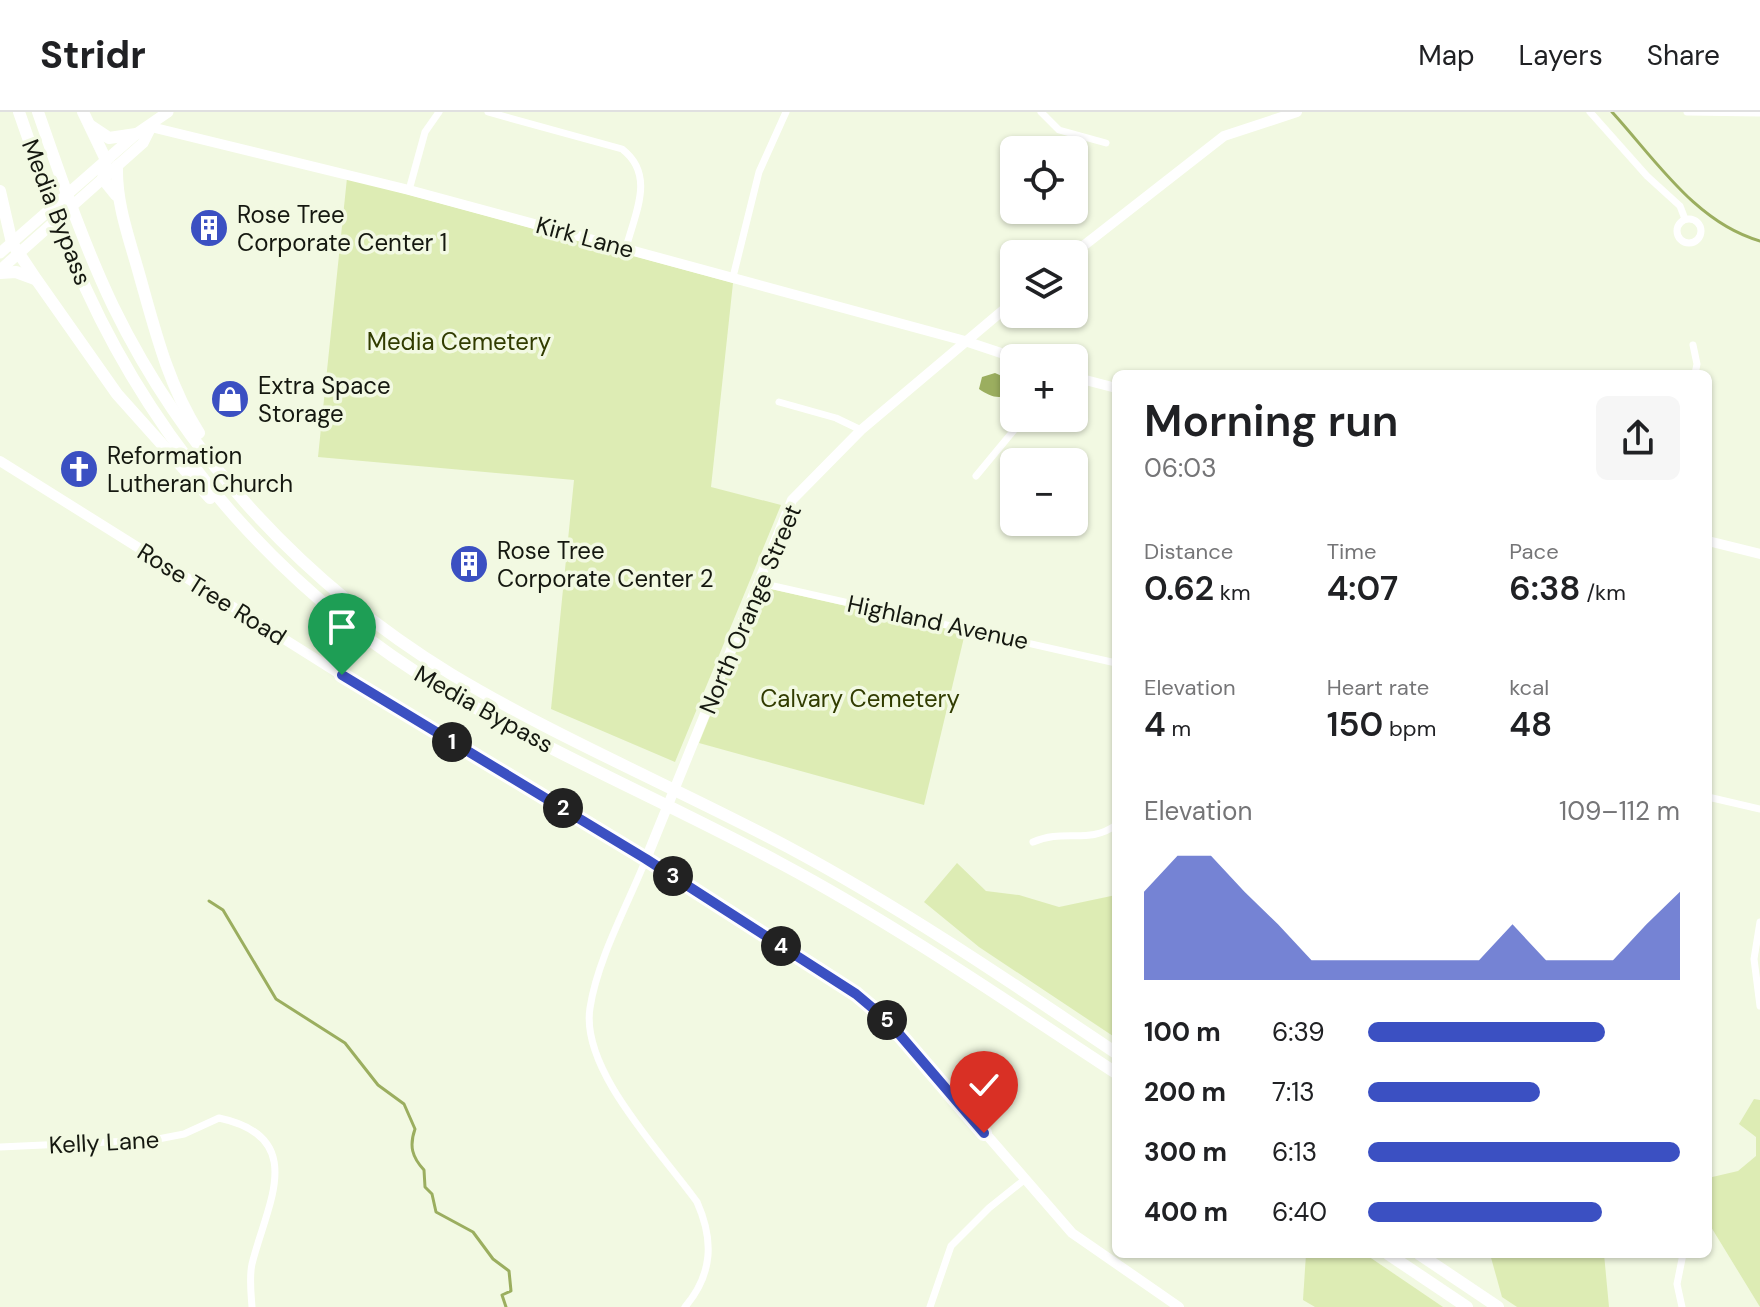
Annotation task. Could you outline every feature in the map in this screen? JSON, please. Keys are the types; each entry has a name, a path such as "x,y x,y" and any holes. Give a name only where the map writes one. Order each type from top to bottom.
{"highway":[{"name":"Media Bypass","path":"19,112 73,259 125,365 184,454 267,551 364,636 444,690 840,896 943,958 1112,1070"},
{"name":"Media Bypass","path":"38,112 89,253 123,324 173,410 237,493 326,582 426,658 510,706 828,868 952,944 1112,1050"},
{"path":"85,117 112,163 119,201 169,373 192,422 237,493"},
{"path":"85,117 109,138 136,134"},
{"path":"112,163 99,175 119,201"},
{"path":"0,191 16,248 117,394 189,477 267,551"},
{"path":"0,271 16,272 36,279"},
{"path":"1394,1258 1467,1307"},
{"path":"1425,1258 1498,1307"}],"main road":[{"path":"112,163 136,134 151,127 168,112"},
{"path":"112,163 143,143 151,127"},
{"path":"0,271 38,221 99,175"},
{"path":"0,253 42,233 85,187"}],"street":[{"path":"409,190 425,132 439,112"},
{"path":"488,112 622,149 634,158 641,172 642,189 626,248"},
{"path":"733,277 759,172 786,112"},
{"path":"1041,112 1059,130 1106,143"},
{"path":"1088,242 1224,136 1297,112"},
{"path":"1590,112 1680,206 1685,219"},
{"path":"1687,112 1760,113"},
{"name":"Kirk Lane","path":"151,127 409,190 1000,353"},
{"name":"North Orange Street","path":"646,859 792,500 861,430 1000,312"},
{"path":"1693,345 1695,370"},
{"path":"1088,381 1112,387"},
{"path":"779,402 836,418 861,430"},
{"path":"976,476 1012,432"},
{"name":"Rose Tree Road","path":"0,461 343,676 646,859 878,1011 1072,1233 1179,1307"},
{"path":"1712,542 1760,554"},
{"name":"Highland Avenue","path":"760,583 1112,662"},
{"path":"1712,798 1760,809"},
{"path":"1033,842 1051,834 1091,836 1112,827"},
{"path":"646,859 596,985 589,1010 590,1035 601,1073 697,1202 707,1225 710,1250 705,1277 685,1307"},
{"path":"1760,922 1754,959 1760,1006"},
{"name":"Kelly Lane","path":"0,1147 153,1140 184,1134 219,1118 253,1130 273,1155 277,1171 276,1190 251,1268 252,1307"},
{"path":"930,1307 951,1246 989,1208 1024,1180"},
{"path":"1682,1258 1677,1284 1682,1307"}],"green space":[{"name":"Media Cemetery","path":"347,178 733,283 711,487 781,505 675,762 551,709 574,480 318,457"},
{"name":"Calvary Cemetery","path":"771,589 965,633 924,805 699,743 759,596"},
{"path":"957,863 986,891 1019,895 1059,907 1112,896 1112,1035 979,947 924,902"},
{"path":"1754,1099 1760,1100 1760,1307 1712,1229 1712,1177 1738,1171 1756,1156 1756,1137 1739,1124"},
{"path":"1306,1258 1371,1258 1443,1307 1315,1307 1303,1300"},
{"path":"1491,1258 1604,1258 1609,1307 1517,1307 1502,1297"}],"shaded area":[{"path":"995,373 1000,375 1000,397 979,389 982,377"}],"waterway":[{"path":"1612,112 1696,205 1737,232 1760,241"},
{"path":"209,901 223,910 276,999 345,1043 378,1085 404,1104 415,1129 413,1151 424,1170 425,1187 432,1194 436,1212 473,1232 493,1259 509,1271 511,1291 502,1295 506,1307"}],"place":[{"name":"Rose Tree Corporate Center 1","path":"209,228"},
{"name":"Extra Space Storage","path":"230,399"},
{"name":"Reformation Lutheran Church","path":"79,469"},
{"name":"Rose Tree Corporate Center 2","path":"469,564"}],"route":[{"path":"342,675 646,859 856,994 888,1021 984,1133"}]}
